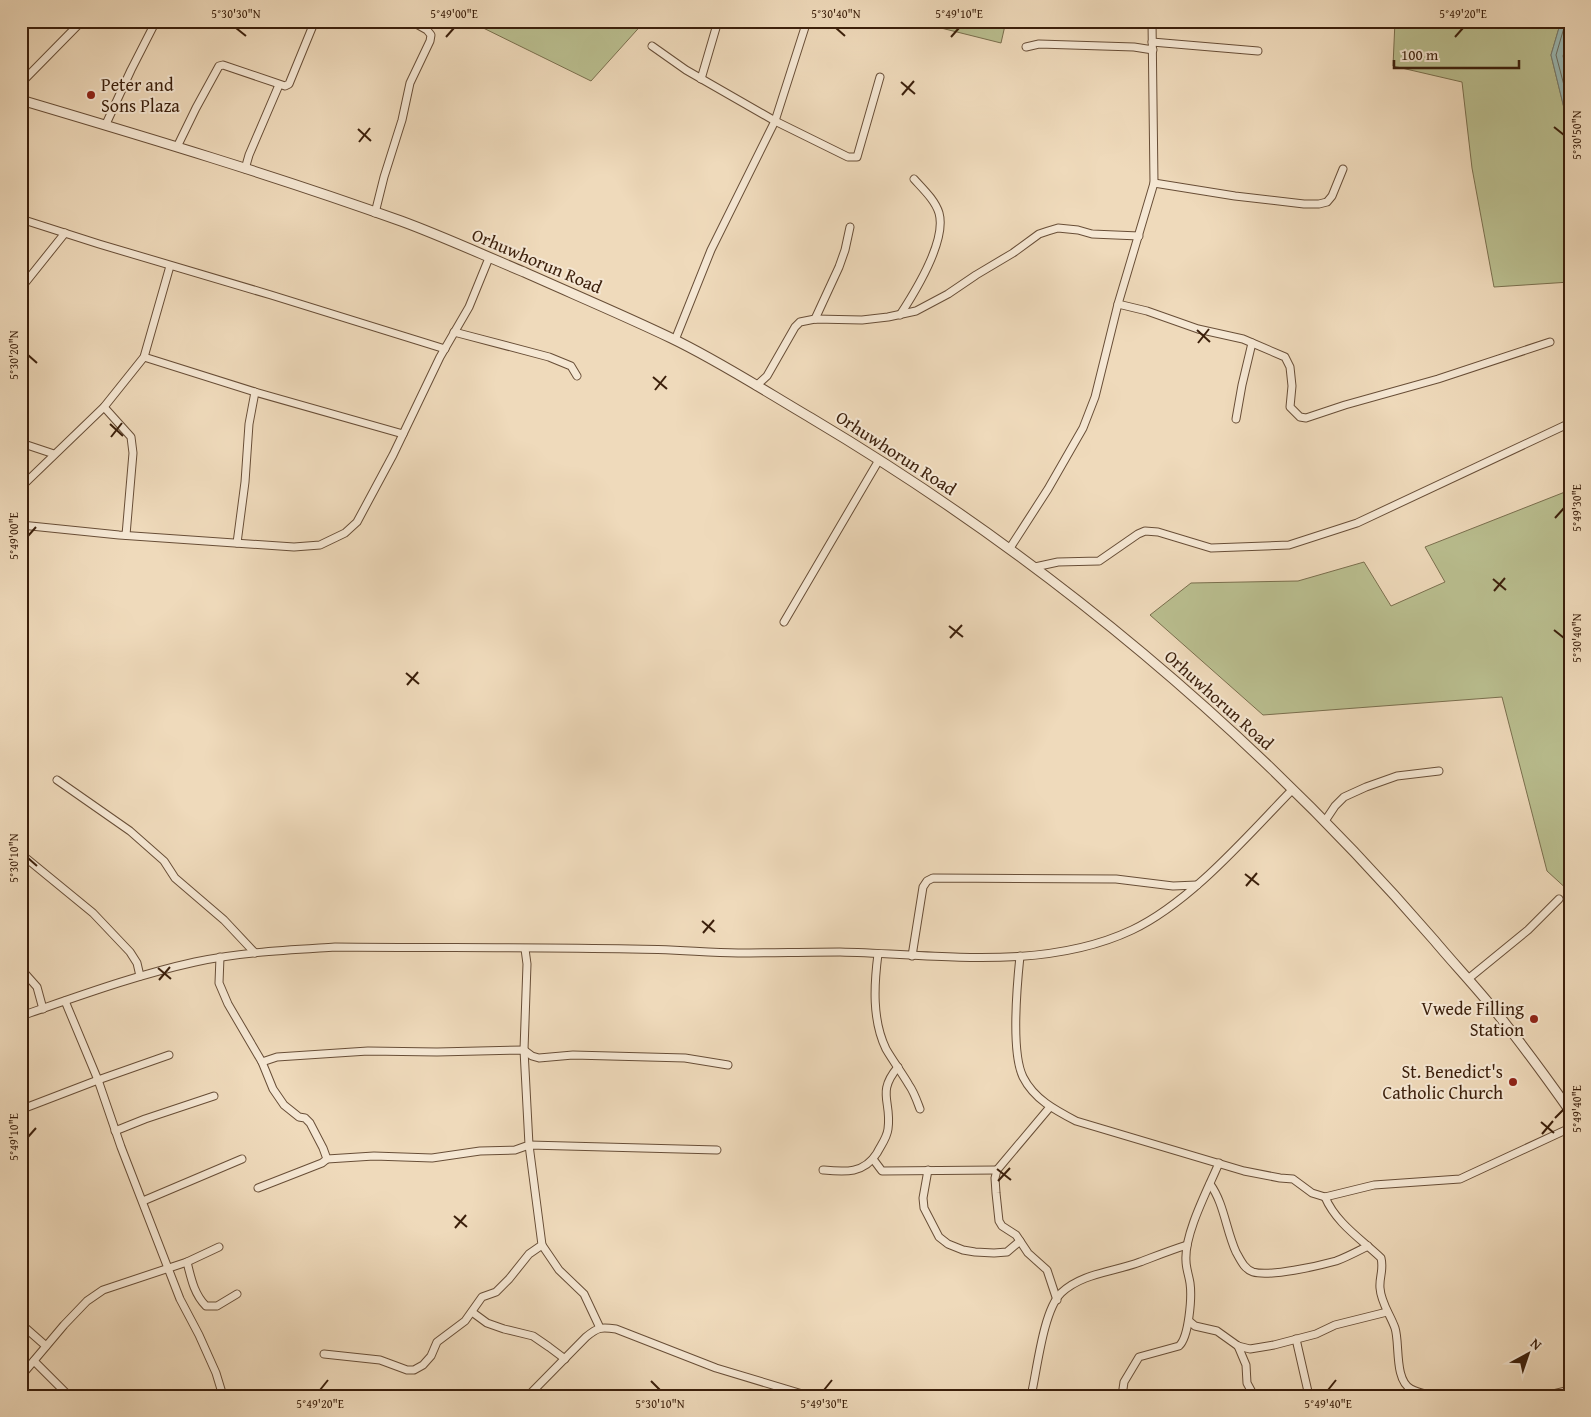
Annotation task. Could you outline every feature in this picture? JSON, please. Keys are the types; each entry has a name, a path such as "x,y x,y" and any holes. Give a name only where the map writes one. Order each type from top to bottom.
{"street":[{"path":"21,83 82,21"},
{"path":"106,124 156,21"},
{"path":"375,213 402,120 410,83 430,41 431,35 427,30 411,21"},
{"path":"702,79 718,21"},
{"path":"675,340 711,250 774,122 807,21"},
{"path":"1010,548 1048,489 1083,428 1095,397 1118,304 1154,183 1152,21"},
{"path":"177,147 219,66 223,65 285,86 289,84 314,22"},
{"path":"1026,47 1039,44 1152,46 1258,51"},
{"path":"652,46 686,70 774,122 848,157 857,157 880,77"},
{"path":"245,169 249,155 279,85"},
{"name":"Orhuwhorun Road","path":"21,100 106,124 245,169 404,223 490,258 675,340 879,460 1010,548 1035,567 1145,655 1222,723 1325,821 1397,898 1495,1011 1570,1111"},
{"path":"1154,183 1235,196 1319,204 1327,202 1332,196 1343,169"},
{"path":"900,315 930,263 939,228 940,215 936,206 914,179"},
{"path":"21,219 445,349"},
{"path":"814,319 839,267 850,227"},
{"path":"756,386 767,376 795,327 800,322 814,319 862,320 916,311 948,294 1013,253 1039,234 1058,228 1078,230 1092,234 1139,236"},
{"path":"21,288 65,233"},
{"path":"21,525 126,535 294,547 320,545 345,534 357,522 374,493 445,349 470,307 490,258"},
{"path":"21,487 104,407 144,357 170,266"},
{"path":"1118,304 1147,311 1198,329 1230,335 1285,357 1292,376 1290,407 1300,417 1306,418 1438,379 1550,342"},
{"path":"454,332 549,357 571,366 577,376"},
{"path":"1236,419 1252,343"},
{"path":"144,357 255,392 403,434"},
{"path":"237,543 245,482 249,424 255,392"},
{"path":"104,407 131,437 134,453 126,535"},
{"path":"1035,567 1058,562 1100,561 1145,531 1158,532 1211,548 1289,545 1357,523 1570,424"},
{"path":"21,443 54,454"},
{"path":"784,622 879,460"},
{"path":"1325,821 1334,806 1344,797 1366,787 1397,776 1439,771"},
{"path":"57,780 130,831 164,861 175,878 224,920 255,953"},
{"path":"21,1016 140,976 220,958 255,953 335,947 632,949 737,953 842,952 912,956 1020,956 1067,952 1103,942 1125,933 1164,912 1197,885 1292,790"},
{"path":"21,854 92,913 130,952 137,963 140,976"},
{"path":"912,956 923,887 933,878 1116,879 1173,886 1197,885"},
{"path":"1468,979 1528,930 1559,900"},
{"path":"525,949 527,964 524,1050 529,1145 542,1245 559,1270 584,1294 600,1328"},
{"path":"878,954 875,976 878,1025 886,1048 910,1087 920,1109"},
{"path":"1020,956 1017,1005 1018,1060 1023,1077 1035,1094 1050,1107 1076,1121 1244,1171 1293,1179 1312,1193 1325,1197 1374,1184 1460,1179 1570,1128"},
{"path":"220,958 219,983 228,1004 262,1062 273,1089 284,1105 298,1117 305,1118 310,1123 327,1159"},
{"path":"21,969 37,987 43,1009"},
{"path":"65,1001 98,1080 180,1299 199,1335 223,1396"},
{"path":"262,1062 277,1057 368,1051 524,1050 532,1056 539,1058 573,1056 685,1058 728,1065"},
{"path":"25,1108 169,1055"},
{"path":"823,1170 856,1171 866,1166 873,1159 886,1138 889,1128 886,1085 898,1067"},
{"path":"116,1131 145,1119 214,1096"},
{"path":"1050,1107 997,1170 995,1178 998,1221 1016,1235 1028,1253 1047,1270 1056,1300"},
{"path":"258,1188 322,1163 327,1159 374,1156 432,1158 480,1151 515,1150 529,1145 717,1150"},
{"path":"143,1201 242,1159"},
{"path":"873,1159 882,1171 997,1170"},
{"path":"1122,1396 1124,1382 1139,1357 1181,1344 1189,1321 1190,1285 1186,1261 1187,1245 1219,1163"},
{"path":"928,1170 923,1198 924,1208 939,1237 948,1244 963,1250 994,1254 1007,1252 1020,1241"},
{"path":"1210,1184 1216,1192 1236,1252 1243,1265 1251,1272 1265,1274 1338,1260 1368,1246"},
{"path":"1325,1197 1332,1212 1339,1220 1381,1258 1383,1267 1379,1286 1387,1312 1395,1328 1398,1358 1405,1383 1409,1389 1434,1396"},
{"path":"324,1354 380,1360 407,1370 414,1370 423,1365 431,1356 437,1342 465,1321 482,1297 496,1292 529,1254 542,1245"},
{"path":"1031,1396 1037,1360 1046,1326 1056,1300 1061,1294 1071,1286 1091,1276 1140,1262 1187,1245"},
{"path":"21,1376 87,1301 103,1290 187,1262 219,1247"},
{"path":"187,1262 193,1285 200,1300 206,1306 218,1306 237,1294"},
{"path":"472,1312 487,1323 533,1336 564,1359"},
{"path":"1189,1321 1195,1326 1217,1331 1238,1346 1250,1349 1316,1334 1335,1325 1387,1312"},
{"path":"21,1324 46,1346"},
{"path":"528,1396 586,1337 600,1328 616,1329 716,1368 809,1396"},
{"path":"1296,1339 1309,1396"},
{"path":"1238,1346 1246,1365 1247,1383 1254,1396"},
{"path":"34,1361 69,1396"},
{"path":"1545,1396 1570,1390"},
{"path":"1408,1396 1418,1392"}],"green space":[{"path":"469,21 645,21 591,81"},
{"path":"913,21 1006,21 1001,43"},
{"path":"1395,21 1561,21 1551,55 1564,108 1570,118 1570,282 1494,287 1472,168 1462,82 1393,66"},
{"path":"1570,490 1570,892 1547,871 1502,697 1263,715 1150,615 1191,583 1298,581 1364,562 1391,606 1445,582 1425,547"}],"water":[{"path":"1561,21 1570,21 1570,118 1564,108 1551,55"}],"place":[{"name":"Peter and Sons Plaza","path":"91,95"},
{"name":"Vwede Filling Station","path":"1534,1019"},
{"name":"St. Benedict's Catholic Church","path":"1513,1082"}]}
